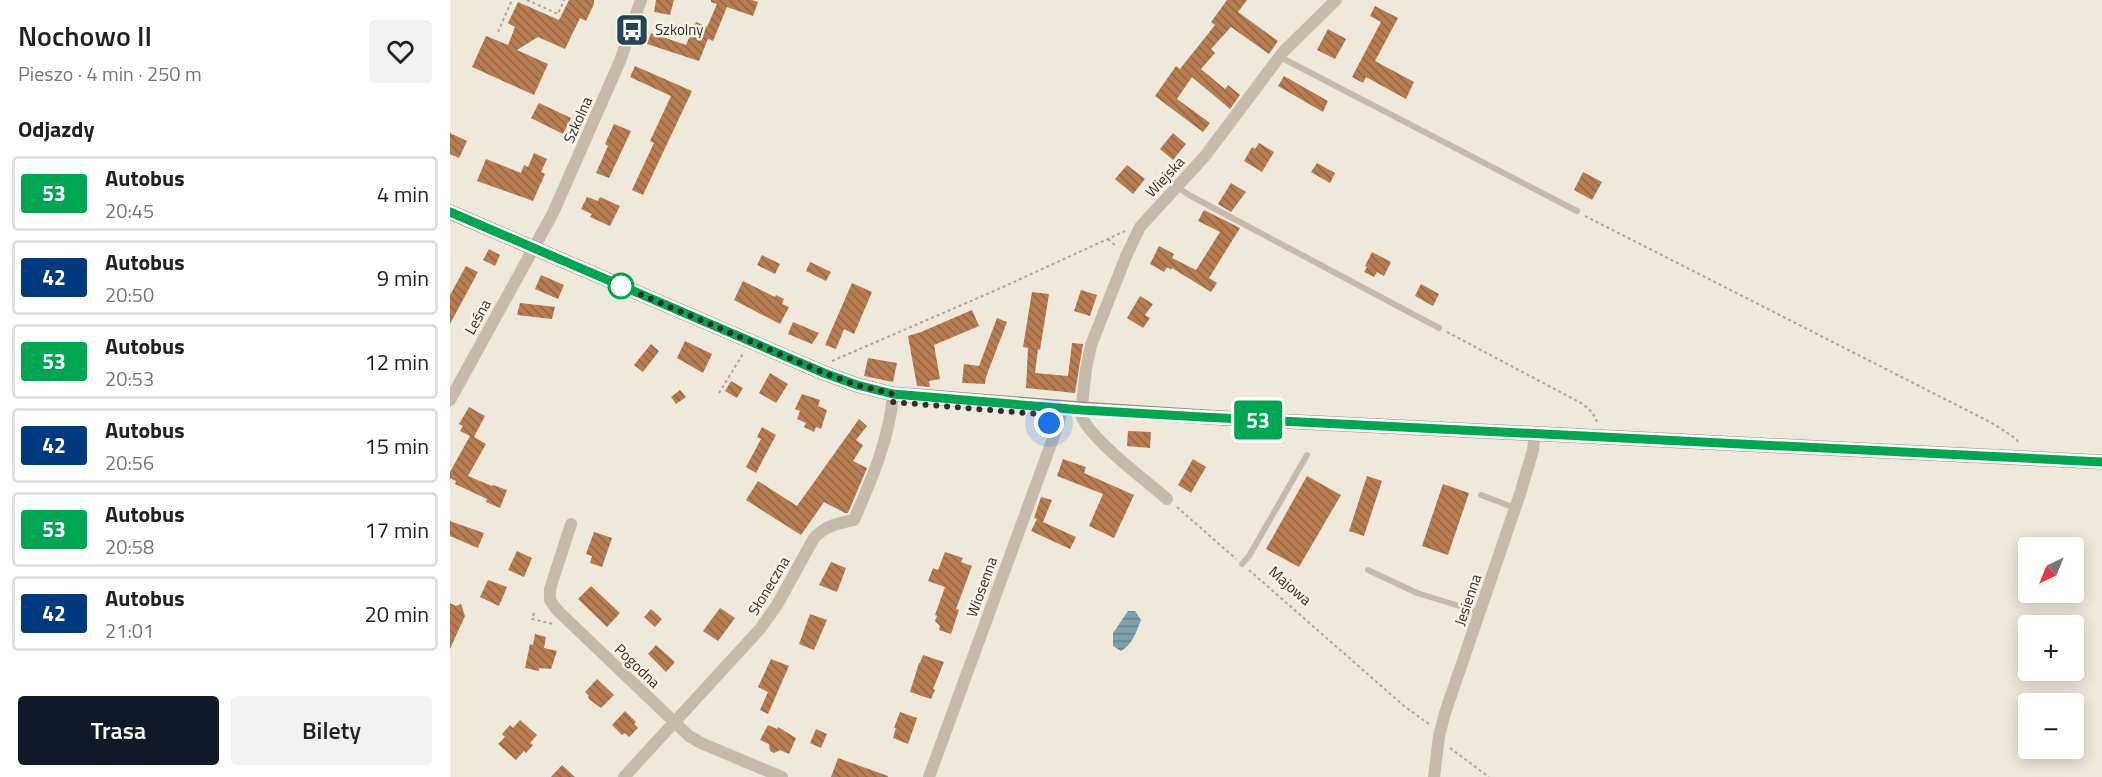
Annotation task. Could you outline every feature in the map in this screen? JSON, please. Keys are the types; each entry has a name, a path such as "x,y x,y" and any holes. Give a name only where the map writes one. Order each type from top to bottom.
{"main road":[{"path":"450,212 824,373 857,385 893,394 1082,410 2102,462"}],"street":[{"name":"Szkolna","path":"533,248 559,200 620,61 641,0"},
{"name":"Wiejska","path":"1082,410 1091,345 1140,227 1217,141 1280,56 1306,27 1336,0"},
{"name":"Leśna","path":"450,400 533,248"},
{"name":"Słoneczna","path":"624,777 760,629 777,605 814,538 831,525 854,520 884,441 890,420 893,394"},
{"name":"Wiosenna","path":"929,777 1053,440 1062,408"},
{"path":"1082,410 1083,421 1098,438 1167,499"},
{"name":"Jesienna","path":"1434,777 1439,736 1515,508 1533,450 1535,433"},
{"name":"Pogodna","path":"571,524 551,582 550,600 557,610 688,736 783,777"}],"lane":[{"path":"1280,56 1576,211"},
{"path":"1177,187 1439,328"},
{"path":"1242,564 1249,556 1307,455"},
{"path":"1481,495 1515,508"},
{"path":"1368,570 1418,593 1479,612"}],"path":[{"path":"498,32 512,0"},
{"path":"527,0 558,14 564,0"},
{"path":"1576,211 1992,423 2023,446 2022,458"},
{"path":"824,373 829,363 837,358 994,291 1126,230 1140,227"},
{"path":"1439,328 1581,403 1596,417 1600,436"},
{"path":"719,393 749,341"},
{"name":"Majowa","path":"1167,499 1404,706 1433,727 1444,745 1457,752 1489,777"}],"water":[{"path":"1128,611 1135,611 1141,620 1131,641 1121,651 1113,646 1113,633"}],"building":[{"path":"569,0 594,0 594,4 586,21 580,18 565,49 538,37 517,50 548,64 534,95 472,67 486,36 508,45 515,27 508,23 518,2 559,20"},
{"path":"656,0 674,0 670,15 654,12"},
{"path":"711,0 758,2 753,16 727,7 713,41 708,39 699,61 647,44 651,33 686,45 696,22 707,27 717,4"},
{"path":"1227,0 1247,0 1238,12 1278,41 1269,54 1231,27 1211,49 1215,53 1201,69 1225,89 1228,85 1240,95 1230,109 1192,77 1177,99 1210,123 1203,132 1155,96 1176,66 1180,69 1215,25 1211,22"},
{"path":"1375,6 1398,18 1375,61 1414,82 1406,99 1366,77 1363,83 1352,77 1381,22 1370,16"},
{"path":"1328,29 1346,39 1335,59 1317,50"},
{"path":"635,66 692,91 643,195 632,190 654,143 650,141 671,96 630,77"},
{"path":"1284,76 1328,101 1323,112 1278,86"},
{"path":"539,103 571,118 563,134 531,118"},
{"path":"614,124 631,131 609,178 596,173 608,146 605,144"},
{"path":"450,133 467,141 459,158 450,154"},
{"path":"1173,133 1186,144 1173,160 1160,149"},
{"path":"1259,143 1274,152 1262,172 1244,161 1252,147 1255,149"},
{"path":"534,153 547,159 541,172 545,174 533,201 477,181 486,159 521,173 524,165 528,167"},
{"path":"1317,163 1335,173 1330,183 1311,172"},
{"path":"1127,165 1145,179 1133,194 1115,179"},
{"path":"1583,172 1602,182 1592,200 1574,190"},
{"path":"1231,183 1246,192 1231,212 1218,204"},
{"path":"587,197 598,201 600,197 620,206 610,226 590,217 592,214 581,209"},
{"path":"1204,210 1240,228 1209,278 1217,283 1211,292 1172,268 1171,270 1167,267 1164,272 1150,264 1159,246 1174,254 1172,258 1196,270 1220,232 1198,221"},
{"path":"489,249 500,255 495,266 483,260"},
{"path":"1372,252 1391,262 1384,276 1377,272 1374,277 1364,272"},
{"path":"762,255 780,264 775,274 757,265"},
{"path":"810,262 831,272 826,281 806,271"},
{"path":"466,266 478,272 450,324 450,295"},
{"path":"541,275 564,285 558,299 535,289"},
{"path":"743,281 784,299 782,304 789,307 780,324 734,300"},
{"path":"852,283 872,292 854,334 844,329 836,349 825,345"},
{"path":"1421,284 1439,294 1433,306 1415,296"},
{"path":"1081,290 1097,295 1090,316 1074,311"},
{"path":"1032,292 1049,294 1035,373 1068,376 1072,343 1083,344 1075,393 1026,388 1028,348 1023,347"},
{"path":"1140,296 1153,304 1145,315 1150,318 1143,328 1127,318"},
{"path":"520,303 555,307 552,319 517,315"},
{"path":"972,310 979,326 934,345 940,379 929,381 930,387 917,386 908,336"},
{"path":"997,318 1007,322 985,384 962,383 964,364 979,366"},
{"path":"793,322 819,333 812,344 788,334"},
{"path":"685,341 712,354 703,373 677,358"},
{"path":"651,344 659,351 643,372 634,365"},
{"path":"868,358 897,363 893,382 864,376"},
{"path":"770,373 788,384 776,403 759,393"},
{"path":"731,381 743,388 737,398 725,391"},
{"path":"680,390 686,397 676,404 671,397"},
{"path":"802,394 820,400 818,406 827,410 821,429 816,427 814,432 804,427 806,423 797,419 800,411 795,409"},
{"path":"469,407 485,416 474,437 486,444 468,476 507,490 500,508 486,502 487,499 455,484 456,481 450,478 450,472 470,436 460,431 463,426 459,424"},
{"path":"859,419 867,426 856,440 863,445 853,461 867,468 848,513 824,502 801,535 746,500 758,481 797,506"},
{"path":"762,427 776,435 756,473 746,467 761,439 757,437"},
{"path":"1128,431 1151,432 1150,448 1127,446"},
{"path":"1063,459 1086,467 1084,473 1134,495 1114,538 1089,526 1103,494 1057,476"},
{"path":"1193,459 1206,467 1191,493 1178,485"},
{"path":"1307,476 1341,495 1299,567 1266,549"},
{"path":"1367,476 1382,481 1364,536 1349,531"},
{"path":"1443,484 1469,493 1448,555 1422,546"},
{"path":"1041,497 1052,500 1043,522 1076,537 1070,549 1031,531 1037,519 1034,518"},
{"path":"450,521 484,533 478,548 450,536"},
{"path":"594,532 612,538 602,567 590,563 592,556 586,554"},
{"path":"517,551 532,558 524,577 508,570"},
{"path":"945,552 963,558 961,562 972,566 956,609 959,610 951,634 939,630 940,626 935,621 945,587 928,581 933,568 938,570"},
{"path":"831,562 846,568 837,592 819,585"},
{"path":"488,580 507,587 499,606 480,597"},
{"path":"591,586 620,613 607,627 578,599"},
{"path":"450,603 456,606 461,604 465,616 450,649"},
{"path":"720,608 735,618 718,641 703,631"},
{"path":"651,609 662,619 655,627 644,617"},
{"path":"810,614 827,620 814,650 799,644"},
{"path":"535,634 546,637 544,648 557,651 551,669 539,668 539,671 525,668 530,644 533,645"},
{"path":"656,645 675,662 666,672 648,654"},
{"path":"923,655 944,662 931,699 910,692"},
{"path":"771,659 789,666 768,714 760,710 768,692 758,687"},
{"path":"597,679 614,695 601,708 590,700 585,692"},
{"path":"625,711 636,722 634,724 638,728 629,737 625,733 622,735 612,725"},
{"path":"900,712 917,718 908,744 893,738"},
{"path":"520,720 537,735 530,743 533,745 516,760 498,744 505,737 502,734 510,725 513,728"},
{"path":"768,725 777,729 778,727 796,738 789,754 780,750 774,753 770,751 769,744 760,740"},
{"path":"816,729 827,734 821,748 810,743"},
{"path":"838,758 888,776 888,777 831,777"},
{"path":"562,765 575,777 551,777"}],"bus line":[{"name":"53","path":"450,212 824,373 880,392 893,394 1082,410 1202,417 2102,462"}],"place":[{"name":"Szkolny","path":"632,30"}],"route":[{"path":"621,286 824,373 880,392 893,394 892,402 1039,414 1047,416 1049,423"}]}
